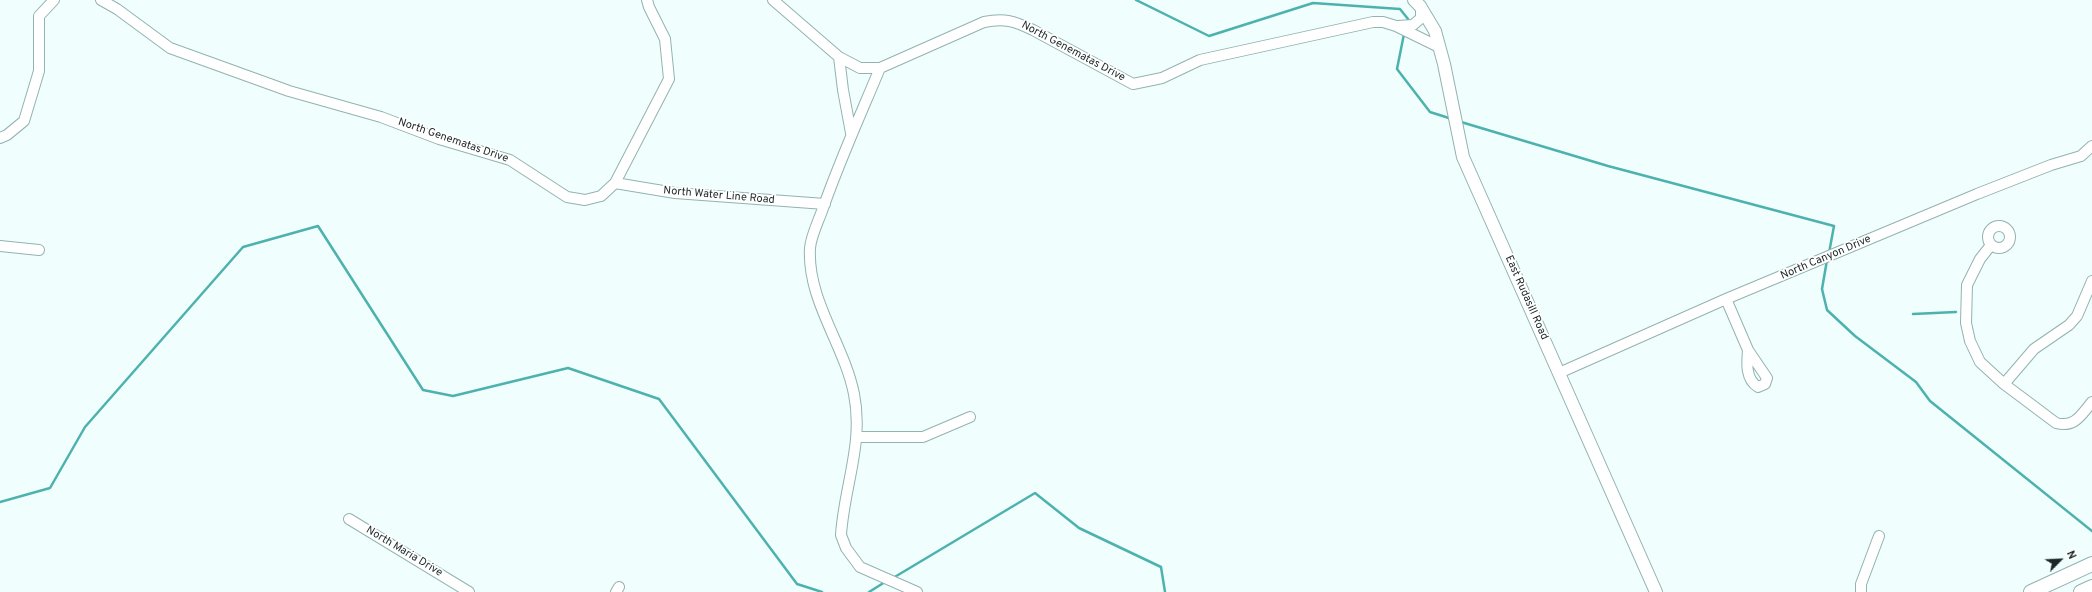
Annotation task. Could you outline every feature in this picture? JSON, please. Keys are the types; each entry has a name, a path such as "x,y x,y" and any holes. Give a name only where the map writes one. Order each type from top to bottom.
{"main road":[{"path":"2031,592 2092,564"},
{"path":"2081,592 2092,587"}],"street":[{"path":"0,138 7,135 24,121 38,72 39,16 54,0"},
{"name":"North Genematas Drive","path":"101,0 117,9 170,48 289,91 381,117 439,139 510,160 567,197 585,200 600,196 615,183 669,78 665,39 649,7 648,0"},
{"name":"North Genematas Drive","path":"773,0 839,57 860,68 880,68 984,22 1000,19 1018,23 1033,30 1133,84 1162,78 1200,60 1373,22 1383,22 1393,25 1439,47"},
{"path":"1393,25 1413,25 1421,18 1418,4"},
{"name":"East Rudasill Road","path":"1418,4 1435,31 1463,157 1656,592"},
{"path":"839,57 851,133"},
{"path":"880,68 851,133 810,247 811,275 817,296 843,357 854,393 857,410 857,437 842,520 841,535 846,548 860,567 917,592"},
{"name":"North Canyon Drive","path":"1560,373 1726,299 1976,194 2081,156 2092,146"},
{"name":"North Water Line Road","path":"615,183 698,195 825,204"},
{"path":"1991,245 1980,259 1967,285 1966,323 1970,342 1980,362 2004,384 2052,421 2064,425 2078,420 2092,402"},
{"path":"0,246 39,250"},
{"path":"2004,384 2034,349 2069,325 2077,316 2092,281"},
{"path":"1726,299 1748,350"},
{"path":"857,437 923,437 970,417"},
{"name":"North Maria Drive","path":"349,519 457,589 469,592"},
{"path":"1861,592 1861,584 1879,536"}],"waterway":[{"path":"1136,0 1209,36 1313,3 1400,9 1408,19 1407,23"},
{"path":"1404,34 1397,69 1430,112 1452,119"},
{"path":"1461,122 1608,166 1834,226 1829,253"},
{"path":"0,502 50,488 85,427 243,247 318,226 423,390 453,396 568,368 659,399 797,584 822,592"},
{"path":"1827,260 1822,289 1827,310 1855,336 1916,382 1930,401 2092,531"},
{"path":"1913,314 1956,312"},
{"path":"893,578 1035,493 1079,528 1161,567 1165,592"},
{"path":"869,592 885,582"}]}
